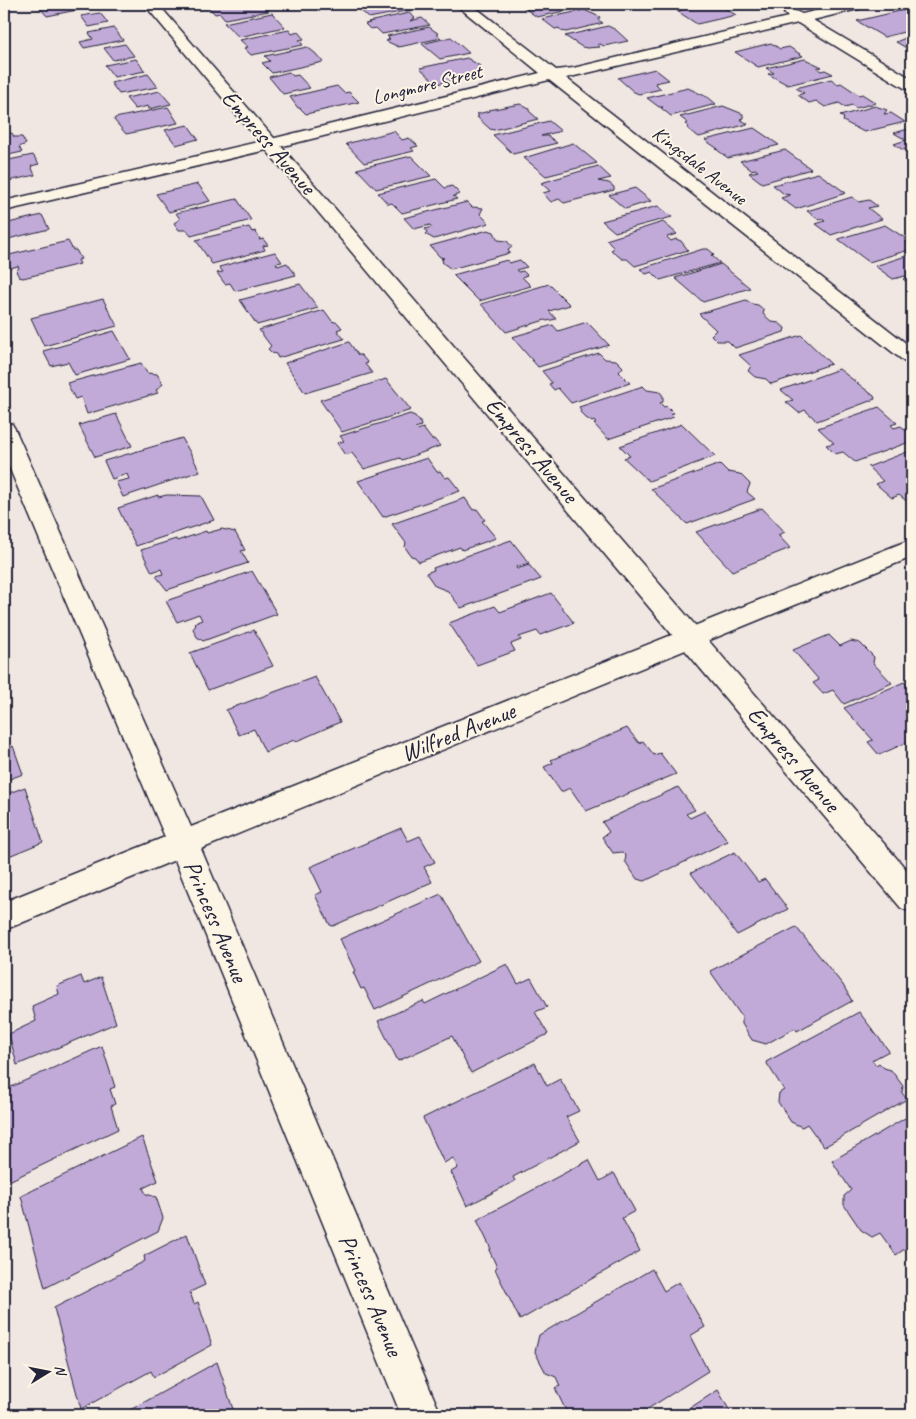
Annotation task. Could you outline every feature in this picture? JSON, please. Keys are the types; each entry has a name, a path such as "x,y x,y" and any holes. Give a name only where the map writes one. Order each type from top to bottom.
{"street":[{"name":"Empress Avenue","path":"151,4 692,637 912,898"},
{"name":"Kingsdale Avenue","path":"462,4 912,358"},
{"path":"775,4 912,86"},
{"name":"Longmore Street","path":"4,206 271,144 552,75 573,73 860,4"},
{"name":"Princess Avenue","path":"4,429 183,843 421,1415"},
{"name":"Wilfred Avenue","path":"4,916 912,548"}],"building":[{"path":"38,4 89,4 92,7 47,16"},
{"path":"223,4 267,4 265,6 269,11 225,19 220,13 215,14 208,7"},
{"path":"375,4 404,4 411,10 369,18 357,7"},
{"path":"566,4 574,9 537,17 520,5"},
{"path":"718,4 736,15 697,24 677,11"},
{"path":"584,10 600,17 598,20 603,23 566,32 561,31 559,28 555,29 542,19"},
{"path":"904,10 912,15 912,30 884,37 857,21"},
{"path":"100,13 108,23 89,27 81,16"},
{"path":"272,13 285,27 239,37 224,23"},
{"path":"409,13 415,18 410,21 422,18 430,25 382,34 376,28 370,29 365,24 370,23 368,22"},
{"path":"608,26 616,30 628,41 604,46 600,44 597,45 600,47 587,48 582,47 565,36"},
{"path":"429,27 439,34 436,34 441,38 399,47 386,41 390,39 387,36"},
{"path":"114,28 123,40 84,48 80,42 93,39 89,33"},
{"path":"289,30 292,34 298,32 304,39 299,40 303,45 251,55 244,48 248,47 240,40"},
{"path":"910,36 912,38 912,51 896,42"},
{"path":"451,37 469,53 440,59 422,44"},
{"path":"771,43 780,49 789,47 803,56 758,67 735,52"},
{"path":"125,44 134,56 113,60 104,48"},
{"path":"307,47 323,62 272,73 262,63 270,61 265,56"},
{"path":"467,58 480,66 477,67 483,72 465,75 468,77 459,79 457,77 457,79 437,84 420,68"},
{"path":"136,59 145,71 114,77 105,65"},
{"path":"805,59 822,67 817,68 821,71 825,70 833,74 788,85 768,74 774,73 766,68"},
{"path":"655,69 669,80 655,83 661,89 639,94 618,78"},
{"path":"289,72 293,76 298,75 310,88 283,94 269,77"},
{"path":"148,74 158,87 119,94 111,83"},
{"path":"831,79 876,103 856,108 852,105 845,107 839,103 825,107 816,101 809,103 798,95 804,93 796,88"},
{"path":"337,86 344,93 349,92 359,102 306,114 298,108 290,97"},
{"path":"688,88 709,98 716,104 671,116 661,108 663,107 659,107 647,98"},
{"path":"160,91 171,104 149,109 148,106 135,109 126,98"},
{"path":"520,104 529,109 538,119 494,130 490,129 477,117 479,116 477,114 489,110"},
{"path":"723,106 743,114 743,118 740,119 748,124 699,137 687,128 689,127 685,124 688,123 680,117"},
{"path":"875,106 887,110 884,114 891,113 905,122 864,132 843,121 844,118 840,116"},
{"path":"168,107 178,123 126,134 114,120 115,118"},
{"path":"549,121 561,131 541,136 548,136 557,143 513,154 493,135"},
{"path":"188,125 198,139 176,145 165,130"},
{"path":"754,128 779,145 728,158 705,140"},
{"path":"912,128 912,147 903,150 894,144 906,140 894,133"},
{"path":"394,131 402,140 409,138 418,146 411,148 414,151 364,163 346,144"},
{"path":"12,133 14,137 22,137 26,144 19,147 22,152 4,156 4,135"},
{"path":"573,143 597,163 546,176 524,158"},
{"path":"785,150 811,169 762,183 749,173 758,171 755,169 751,170 740,161"},
{"path":"33,155 39,164 31,166 35,175 4,182 4,161"},
{"path":"411,156 431,176 376,189 357,169"},
{"path":"598,166 611,178 598,181 609,183 614,187 614,190 564,203 559,199 551,202 543,193 550,191 541,183"},
{"path":"818,173 846,193 796,209 781,198 790,195 784,194 773,185"},
{"path":"436,179 445,188 452,186 460,194 453,196 457,199 402,213 392,203 388,204 378,193"},
{"path":"198,184 210,201 169,212 156,194"},
{"path":"635,188 651,201 625,209 609,195"},
{"path":"852,197 859,202 869,200 877,206 868,208 882,219 831,235 816,224 825,221 819,220 807,211"},
{"path":"237,199 251,220 191,236 187,230 179,230 174,223 180,219 176,213"},
{"path":"467,202 472,207 483,208 480,214 489,223 434,239 425,234 427,232 425,229 432,227 430,225 414,229 404,218"},
{"path":"658,206 672,217 615,232 602,221"},
{"path":"42,215 49,229 4,240 4,224"},
{"path":"663,222 677,234 667,237 671,241 676,239 681,241 688,250 635,266 611,250 614,248 606,240"},
{"path":"885,225 905,238 905,241 912,245 912,249 869,262 838,239"},
{"path":"249,227 252,232 255,231 259,240 263,239 268,245 263,246 265,250 212,264 196,240"},
{"path":"488,230 494,232 498,240 507,241 512,247 508,250 510,253 451,269 442,262 443,260 441,259 444,258 440,257 430,246"},
{"path":"68,241 81,259 78,260 80,264 23,278 19,277 16,271 19,268 18,266 10,268 5,256"},
{"path":"708,249 714,254 711,255 720,263 660,280 652,272 646,274 640,269"},
{"path":"275,252 282,262 276,263 278,266 287,263 296,275 235,291 230,283 225,284 217,273 223,272 219,267"},
{"path":"912,254 912,286 903,279 907,278 905,276 893,279 875,266"},
{"path":"507,260 509,263 520,260 527,267 516,270 518,272 523,271 527,275 522,277 531,286 479,301 453,275"},
{"path":"721,264 750,288 703,302 675,278"},
{"path":"300,284 318,308 257,325 240,300"},
{"path":"549,284 570,305 549,311 556,319 545,320 506,332 481,304"},
{"path":"103,299 117,326 44,346 31,318"},
{"path":"746,300 764,310 763,314 772,322 779,323 785,328 784,332 735,348 728,341 717,341 711,335 716,330 699,314"},
{"path":"324,310 332,321 338,323 342,328 337,330 344,339 278,358 276,354 268,349 271,346 259,330"},
{"path":"587,322 609,345 538,367 512,337 553,325 558,331"},
{"path":"114,331 130,359 75,375 68,362 51,366 43,351"},
{"path":"801,335 831,364 771,384 766,379 755,377 748,371 751,366 739,355"},
{"path":"349,342 358,355 361,355 368,363 365,364 372,373 305,393 285,363"},
{"path":"599,353 605,359 616,360 623,367 619,372 630,383 571,403 558,388 554,390 549,384 552,383 542,371"},
{"path":"141,363 147,373 157,374 163,384 156,390 158,393 87,414 81,397 75,399 67,383"},
{"path":"839,369 874,396 875,399 817,421 805,410 799,413 786,402 793,400 781,390"},
{"path":"386,379 411,410 342,432 320,400"},
{"path":"643,386 647,390 660,392 663,396 663,402 660,403 664,407 667,406 674,413 671,414 674,417 608,439 594,424 596,423 594,421 592,422 580,412 579,407"},
{"path":"879,407 897,423 891,425 894,428 901,426 912,436 912,441 855,462 843,452 835,454 826,445 834,443 818,428"},
{"path":"116,414 132,446 95,457 79,425"},
{"path":"410,414 415,416 420,422 421,426 415,428 417,430 423,428 432,440 434,439 440,446 402,460 400,458 364,469 352,453 345,455 337,443 344,441 340,436"},
{"path":"682,424 715,456 649,481 624,458 630,456 620,446"},
{"path":"182,438 200,471 123,497 116,482 129,479 127,474 112,479 104,461"},
{"path":"912,450 912,502 909,503 899,495 892,498 876,484 883,481 868,467"},
{"path":"427,458 437,472 440,471 445,478 449,477 460,491 383,517 358,481"},
{"path":"720,464 728,472 740,474 750,484 747,492 755,499 687,524 651,489"},
{"path":"158,495 158,497 167,495 201,496 214,520 136,546 118,508"},
{"path":"465,498 473,510 477,509 485,520 482,521 496,538 462,550 460,547 419,562 415,557 411,556 405,547 406,543 392,524"},
{"path":"762,508 785,532 778,535 790,548 732,571 696,532"},
{"path":"222,529 235,532 245,550 241,551 248,563 167,590 156,576 163,574 161,569 152,572 141,550 206,531 207,533"},
{"path":"511,540 529,563 516,567 517,569 529,565 541,579 461,608 448,591 435,586 426,573 434,570 433,568"},
{"path":"252,571 277,614 203,641 197,637 193,629 196,625 194,623 202,620 199,614 177,622 166,601"},
{"path":"551,593 574,623 540,635 537,631 519,637 521,640 511,644 515,651 477,665 449,623 495,606 500,612"},
{"path":"254,630 273,666 208,690 190,653"},
{"path":"829,635 840,646 851,641 860,643 874,657 873,663 892,683 844,704 833,690 823,694 813,683 819,680 793,650"},
{"path":"315,677 340,722 295,742 294,740 265,752 254,729 239,735 226,710"},
{"path":"904,682 912,691 912,740 879,755 868,742 873,740 844,708"},
{"path":"627,728 639,743 643,741 654,755 660,753 676,774 586,811 570,788 561,792 544,767 553,763 551,760"},
{"path":"4,743 6,749 13,746 23,774 4,781"},
{"path":"25,787 43,842 4,858 4,795"},
{"path":"678,787 695,810 686,814 690,818 705,811 728,841 645,881 637,879 625,861 626,856 622,852 613,853 602,837 609,832 602,822"},
{"path":"401,828 408,841 420,836 435,862 424,867 432,882 333,926 330,925 315,895 322,892 310,867"},
{"path":"735,852 758,882 765,879 788,909 737,935 691,873"},
{"path":"441,894 479,961 375,1010 364,988 361,989 340,939"},
{"path":"796,927 843,985 852,1001 797,1031 795,1028 766,1044 752,1040 742,1024 742,1017 710,971"},
{"path":"507,964 518,984 531,978 547,1007 535,1012 548,1034 471,1073 452,1036 398,1061 378,1021 423,1001 425,1004"},
{"path":"81,976 84,984 101,977 116,1023 17,1065 9,1034 36,1021 32,1006 59,994 57,986"},
{"path":"859,1012 889,1051 872,1060 876,1065 879,1063 884,1068 891,1070 903,1086 902,1093 907,1099 824,1147 807,1124 802,1127 791,1122 778,1102 779,1093 784,1090 766,1062"},
{"path":"102,1046 115,1087 110,1089 115,1104 111,1106 118,1129 9,1181 4,1161 4,1090"},
{"path":"535,1063 547,1086 560,1079 579,1111 566,1117 580,1141 513,1177 515,1181 467,1206 451,1172 458,1168 453,1158 444,1163 423,1118"},
{"path":"912,1114 912,1244 896,1255 880,1233 872,1237 861,1230 844,1205 844,1196 851,1190 832,1161"},
{"path":"142,1137 158,1181 143,1188 146,1194 156,1197 163,1218 158,1231 45,1288 21,1196"},
{"path":"589,1160 600,1181 614,1173 635,1211 622,1218 640,1251 520,1320 495,1269 497,1267 489,1250 491,1249 477,1220"},
{"path":"187,1234 205,1285 190,1292 194,1304 198,1302 212,1345 154,1377 151,1371 81,1409 54,1308 145,1261 144,1256"},
{"path":"652,1269 664,1291 679,1282 705,1327 690,1336 708,1371 638,1415 568,1415 555,1388 560,1386 556,1377 546,1373 535,1352 539,1335"},
{"path":"217,1362 235,1415 121,1415"},
{"path":"718,1390 732,1415 679,1415"}]}
